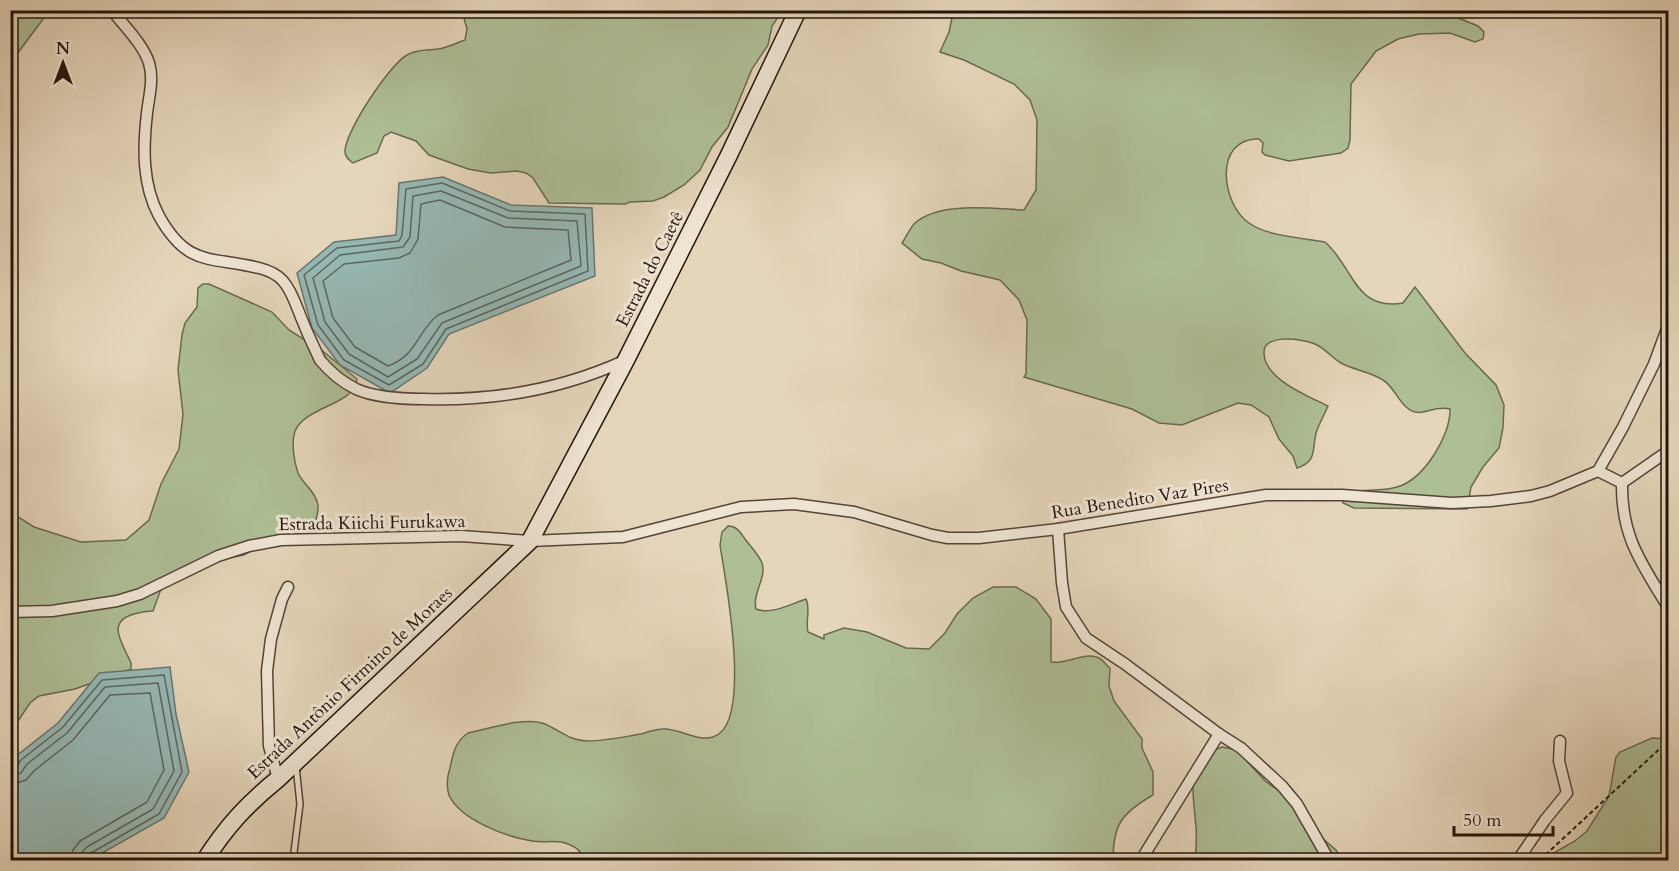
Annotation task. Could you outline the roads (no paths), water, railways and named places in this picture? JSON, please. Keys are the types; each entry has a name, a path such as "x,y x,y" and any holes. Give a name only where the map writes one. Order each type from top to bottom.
{"street":[{"path":"112,10 149,63 151,77 144,139 144,166 148,188 167,229 181,246 202,258 262,269 282,280 291,293 320,360 327,369 356,389 402,399 456,400 505,395 551,387 597,373 626,360"},
{"name":"Estrada do Caetê","path":"530,541 626,360 729,155 798,10"},
{"path":"1622,483 1598,471 1654,364 1668,326"},
{"path":"1622,483 1668,451"},
{"name":"Rua Benedito Vaz Pires","path":"530,541 623,537 741,507 794,504 854,512 908,529 948,538 979,538 1058,530 1266,495 1342,495 1452,503 1491,501 1550,491 1598,471"},
{"path":"1622,483 1622,505 1626,527 1636,555 1668,607"},
{"path":"1058,530 1066,607 1086,638 1241,748 1282,786 1297,804 1329,861"},
{"name":"Estrada Kiichi Furukawa","path":"10,612 52,611 117,601 140,594 218,556 249,546 281,540 461,536 530,541"},
{"name":"Estrada Antônio Firmino de Moraes","path":"205,861 228,825 258,795 278,779 530,541"},
{"path":"278,779 268,746 267,671 271,639 282,599 288,587"},
{"path":"1141,861 1219,734"},
{"path":"1518,861 1545,820 1567,794 1559,761 1560,741"}],"lane":[{"path":"292,861 300,804 296,762"}],"water":[{"path":"443,177 511,205 592,208 595,276 449,334 427,368 390,393 340,365 312,328 297,273 334,242 396,235 399,183"},
{"path":"170,667 176,714 189,772 164,818 90,860 11,860 10,770 15,757 58,723 99,673"}]}
